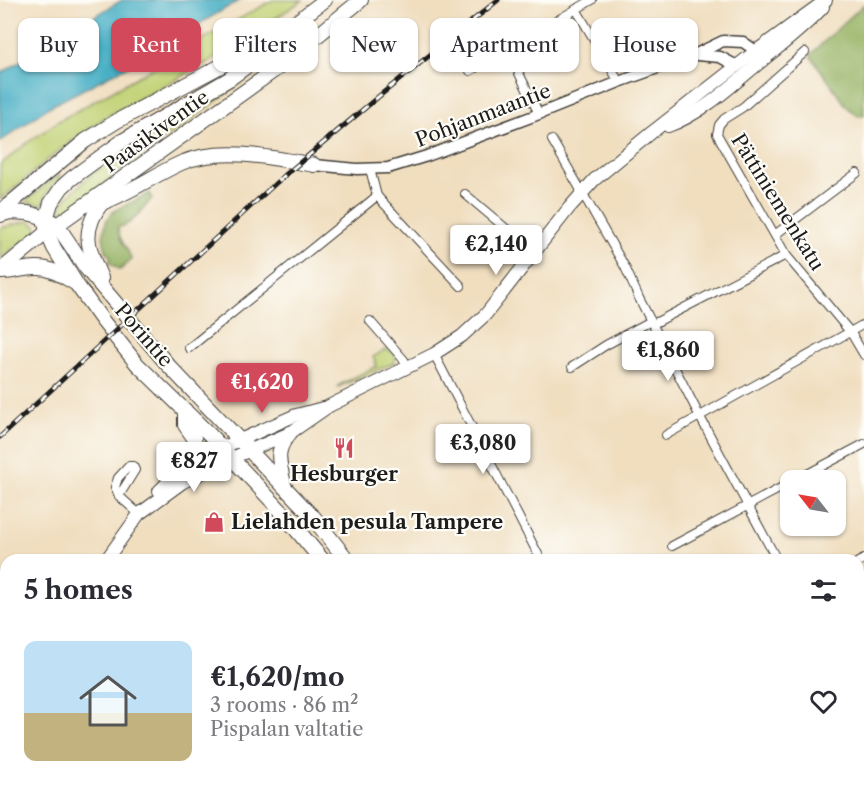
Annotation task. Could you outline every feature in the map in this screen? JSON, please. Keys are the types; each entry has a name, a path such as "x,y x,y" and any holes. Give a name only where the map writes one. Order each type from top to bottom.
{"highway":[{"name":"Paasikiventie","path":"301,18 325,0"},
{"name":"Paasikiventie","path":"0,271 50,225 81,210 279,68 361,0"},
{"name":"Paasikiventie","path":"0,213 85,141 117,121 213,70"},
{"path":"50,225 51,203 62,187 72,178 124,140 239,72"},
{"path":"81,210 101,204 184,162 200,158 248,155 314,165"},
{"path":"106,289 90,252 87,236 92,218 122,179"},
{"path":"0,213 18,212 38,215 50,225 106,289"},
{"name":"Porintie","path":"50,225 54,248 77,285 136,364 222,447 284,513 317,554"},
{"path":"0,271 8,273 45,269 77,285"},
{"name":"Porintie","path":"106,289 168,364 284,485 342,554"},
{"path":"185,410 185,425 194,438 195,447 186,464"},
{"path":"284,485 278,455 279,448 290,433"}],"main road":[{"path":"142,511 183,482 290,433 329,406 434,354 477,324 581,193 594,180 756,51 828,0"},
{"path":"651,133 675,123 710,102 811,21 828,0"},
{"path":"110,554 142,511 186,464 296,416 329,406"}],"street":[{"path":"561,18 592,0"},
{"path":"576,9 619,82"},
{"name":"Pohjanmaantie","path":"698,53 723,41 742,42 756,51"},
{"name":"Pättiniemenkatu","path":"805,52 743,107 724,119 719,124 717,134 786,255 851,333 864,355"},
{"name":"Pohjanmaantie","path":"698,55 720,57 737,66"},
{"path":"518,72 539,114"},
{"name":"Pohjanmaantie","path":"314,165 388,168 427,156 647,72"},
{"path":"552,140 625,267 699,415 774,554"},
{"path":"370,169 377,196 461,286"},
{"path":"776,234 857,173"},
{"path":"465,194 534,252"},
{"path":"189,348 377,196"},
{"path":"572,367 606,345 786,255"},
{"path":"370,321 408,367"},
{"path":"666,435 864,324"},
{"path":"434,354 538,554"},
{"path":"815,470 864,444"},
{"path":"672,546 780,489"},
{"path":"119,496 142,511"}],"green space":[{"path":"273,0 303,0 276,18 241,18"},
{"path":"864,4 864,115 858,116 847,107 810,55"},
{"path":"213,34 213,60 201,66 201,41"},
{"path":"146,72 190,72 106,117 57,152 0,200 0,165 59,121"},
{"path":"250,72 256,72 61,215 59,214 65,199 92,174 134,146 157,127"},
{"path":"59,174 61,176 48,191 42,205 25,202"},
{"path":"150,193 152,198 137,216 128,224 118,227 120,237 131,260 120,270 109,262 111,258 106,251 103,237 106,221 114,211"},
{"path":"28,221 36,225 37,231 0,258 0,228"},
{"path":"386,349 394,353 396,358 394,363 338,387 377,366 373,357"}],"water":[{"path":"122,0 240,0 201,23 201,18 111,18 111,72 116,72 49,107 0,142 0,74 18,63 18,72 99,72 99,18 92,18"}],"railway":[{"path":"0,437 277,182 498,0"}],"place":[{"name":"Hesburger","path":"344,448"},
{"name":"Lielahden pesula Tampere","path":"214,522"}]}
